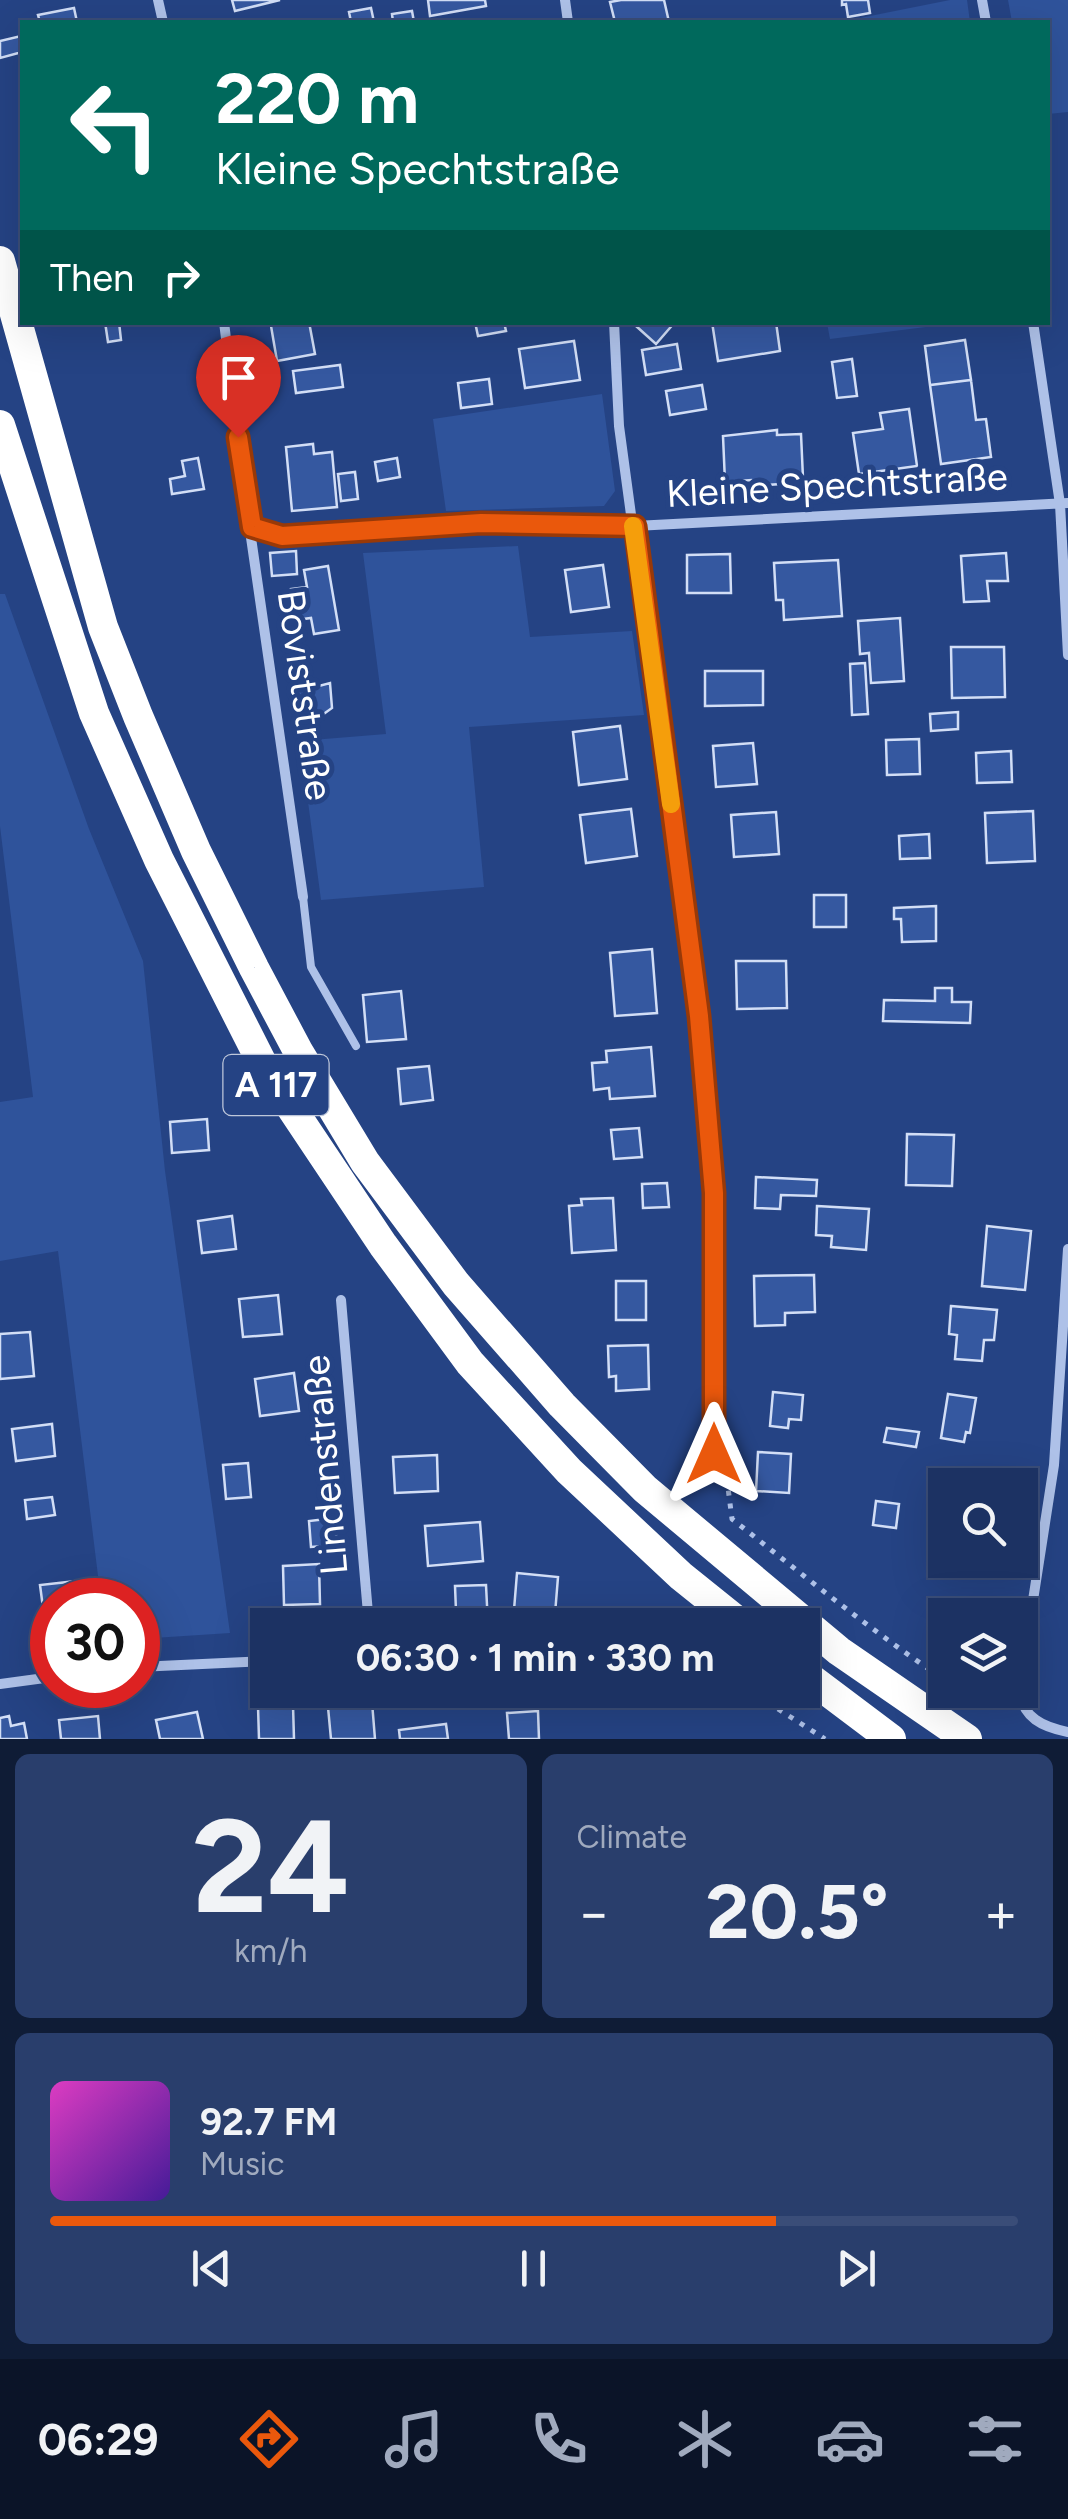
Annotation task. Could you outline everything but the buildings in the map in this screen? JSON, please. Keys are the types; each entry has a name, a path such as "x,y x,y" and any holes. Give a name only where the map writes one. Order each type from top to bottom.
{"highway":[{"name":"A 117","path":"0,261 103,627 138,716 196,851 254,968 298,1051 366,1162 456,1284 562,1405 645,1489 839,1650 966,1739"},
{"name":"A 117","path":"0,425 94,713 159,860 264,1067 383,1245 470,1363 569,1471 721,1608"},
{"path":"820,1685 892,1739"}],"street":[{"name":"Boviststraße","path":"224,325 303,898"},
{"path":"614,325 619,426 699,1016 714,1193 714,1454"},
{"path":"1034,325 1064,503 1068,655"},
{"name":"Kleine Spechtstraße","path":"252,527 282,536 481,523 635,526 1064,503"},
{"path":"1034,1598 1054,1465 1068,1249"},
{"name":"Lindenstraße","path":"341,1300 368,1608"},
{"path":"160,1666 250,1663"},
{"path":"0,1684 30,1680"},
{"path":"1023,1708 1043,1726 1068,1732"}],"lane":[{"path":"303,898 311,967 356,1046"}],"path":[{"path":"714,1454 726,1472 732,1519 835,1603 928,1668"},
{"path":"775,1708 825,1739"}],"shaded area":[{"path":"967,0 970,20 850,20"},
{"path":"1008,0 1068,0 1068,112 1050,114 1050,20 1012,20"},
{"path":"827,325 942,325 830,339"},
{"path":"602,394 615,491 604,506 446,511 433,419"},
{"path":"518,546 530,637 632,631 644,715 469,727 484,887 321,900 300,741 386,734 363,553"},
{"path":"0,594 5,594 89,829 143,961 165,1171 230,1633 160,1638 160,1578 98,1578 58,1251 0,1261 0,1102 33,1097 0,826"}],"slow traffic":[{"path":"633,526 671,804"}],"route":[{"path":"238,437 252,527 282,536 481,523 635,526 699,1016 714,1193 714,1454"}]}
